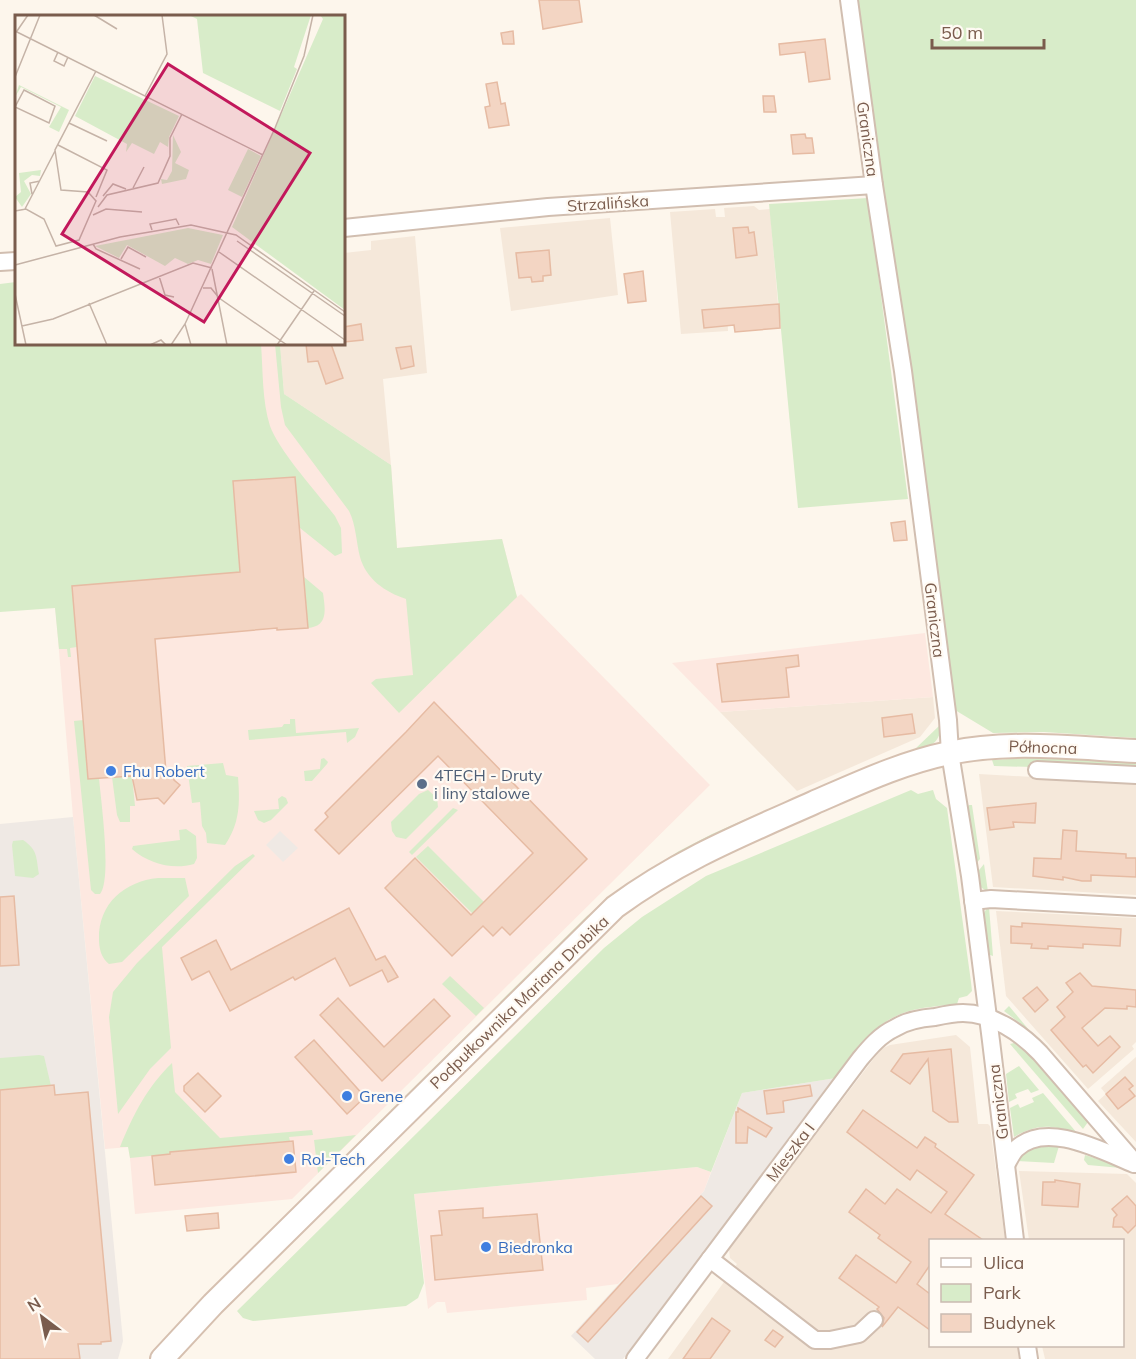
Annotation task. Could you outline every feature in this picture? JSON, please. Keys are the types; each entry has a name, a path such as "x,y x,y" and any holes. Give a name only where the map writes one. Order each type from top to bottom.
{"main road":[{"name":"Północna","path":"950,753 1007,746 1136,751"},
{"name":"Podpułkownika Mariana Drobika","path":"162,1359 221,1295 615,908 669,871 714,846 902,765 950,753"}],"street":[{"name":"Graniczna","path":"849,0 874,185 903,371 948,720 950,753 973,901 1015,1239"},
{"name":"Strzalińska","path":"345,228 548,207 874,185"},
{"path":"0,262 15,261"},
{"name":"Północna","path":"1037,770 1136,775"},
{"path":"973,901 991,899 1136,907"},
{"name":"Mieszka I","path":"635,1359 860,1059 877,1040 896,1027 923,1018 965,1013 987,1018 1012,1029 1028,1041 1136,1165"},
{"path":"1006,1165 1015,1149 1034,1137 1051,1135 1084,1144 1136,1165"},
{"path":"710,1258 815,1340 859,1335 874,1320"}],"shaded area":[{"path":"754,206 759,210 770,209 780,328 735,332 733,308 727,308 728,331 681,334 670,212 715,209 716,217 725,217 724,208"},
{"path":"610,218 618,295 511,311 500,228"},
{"path":"415,236 427,373 383,379 391,465 284,394 280,345 345,345 345,253 371,250 371,241"},
{"path":"211,345 280,345 284,394 391,465 397,548 502,539 517,597 521,594 710,785 292,1199 135,1214 129,1147 105,1149 53,580"},
{"path":"925,633 933,697 720,712 672,663"},
{"path":"933,697 935,718 920,737 797,791 720,712"},
{"path":"979,774 1136,783 1136,895 993,887"},
{"path":"73,817 123,1341 118,1359 0,1359 0,824"},
{"path":"280,831 298,848 283,862 266,845"},
{"path":"996,911 1136,918 1136,1042 1132,1046 1134,1049 1088,1089 1006,996"},
{"path":"956,1035 970,1047 978,1124 990,1126 1005,1239 929,1239 929,1347 1018,1347 1019,1359 668,1359 737,1264 730,1258 729,1249 881,1049 890,1045"},
{"path":"1136,1057 1136,1142 1098,1101 1106,1094 1101,1088"},
{"path":"836,1078 623,1359 595,1359 571,1336 704,1191 742,1093"},
{"path":"697,1167 711,1172 704,1191 618,1284 586,1288 587,1300 447,1313 445,1302 437,1302 428,1309 414,1194"},
{"path":"1019,1171 1127,1174 1136,1183 1136,1359 1045,1359 1042,1347 1124,1347 1124,1239 1029,1239"}],"green space":[{"path":"856,0 1136,0 1136,738 1044,732 993,733 955,710"},
{"path":"868,198 908,499 798,508 769,204"},
{"path":"15,282 15,345 261,345 264,396 270,426 290,460 335,516 341,528 342,553 335,556 300,528 295,477 233,481 240,572 72,586 77,647 70,648 71,657 68,657 67,649 59,649 55,608 0,612 0,284"},
{"path":"275,345 280,345 284,394 391,465 397,548 502,539 517,597 399,713 371,683 376,679 413,675 406,599 377,584 367,572 360,557 355,527 349,511 285,425"},
{"path":"304,577 323,593 324,616 315,627 308,628"},
{"path":"290,719 295,719 296,733 359,728 355,737 347,743 346,732 249,740 248,730 282,727 284,724 290,724"},
{"path":"84,720 88,779 99,778 103,821 105,873 100,894 95,894 91,890 74,721"},
{"path":"939,726 941,727 940,733 933,744 914,750"},
{"path":"324,758 327,764 312,781 305,781 304,771 320,769 321,759"},
{"path":"1029,758 1136,760 1136,770 994,766 992,760"},
{"path":"223,763 226,775 238,777 239,796 234,829 225,845 207,843 206,833 202,826 200,802 192,803 187,766"},
{"path":"132,776 135,806 130,806 130,822 120,822 112,777"},
{"path":"428,790 437,798 438,807 406,839 396,837 392,831 391,822 419,794"},
{"path":"911,790 918,794 933,790 936,799 947,808 972,991 967,996 959,998 957,1004 912,1010 884,1023 857,1048 836,1078 742,1093 711,1172 697,1167 414,1194 424,1283 418,1298 406,1306 253,1321 243,1318 237,1311 604,948 642,917 706,876"},
{"path":"282,796 288,803 271,820 264,823 258,820 254,811 279,809 278,799"},
{"path":"972,805 980,859 974,866 967,807"},
{"path":"453,808 458,810 412,855 409,852"},
{"path":"764,811 759,816 642,875 679,851"},
{"path":"186,829 196,836 197,858 194,864 170,866 146,859 132,849 133,846 180,840 179,830"},
{"path":"23,840 31,847 37,858 39,874 33,878 15,876 12,845 13,841"},
{"path":"428,846 484,902 473,914 416,857"},
{"path":"253,854 255,856 162,947 171,1048 150,1069 118,1114 109,1017 113,992 137,963 235,866"},
{"path":"984,864 988,892 979,886 975,875"},
{"path":"185,878 189,896 122,962 109,964 104,959 99,946 103,915 116,896 125,889 146,880"},
{"path":"628,884 628,887 503,1002 500,1002 587,916"},
{"path":"989,907 993,956 987,954 982,929 983,916"},
{"path":"450,976 484,1008 476,1016 442,984"},
{"path":"1009,1006 1029,1030 1004,1011"},
{"path":"469,1033 469,1037 393,1112 391,1110"},
{"path":"1014,1043 1030,1056 1088,1122 1083,1129 1010,1044"},
{"path":"44,1056 51,1086 0,1090 0,1058"},
{"path":"172,1063 175,1092 220,1138 312,1130 313,1135 289,1137 290,1141 130,1158 128,1147 120,1147 125,1135 148,1092"},
{"path":"1019,1066 1039,1090 1031,1093 1028,1089 1015,1094 1017,1098 1009,1102 1006,1074"},
{"path":"1043,1093 1077,1133 1060,1128 1038,1127 1014,1137 1010,1108 1018,1104 1020,1108 1034,1102 1032,1098"},
{"path":"382,1119 384,1122 319,1186 315,1186"},
{"path":"356,1135 318,1173 314,1140"},
{"path":"1038,1145 1059,1146 1054,1163 1017,1161 1027,1150"},
{"path":"1085,1155 1121,1168 1088,1165 1084,1160"}],"building":[{"path":"539,0 579,0 582,22 543,29"},
{"path":"513,31 514,44 503,44 501,33"},
{"path":"825,39 830,79 809,82 805,52 780,55 779,44"},
{"path":"497,82 501,104 505,103 509,125 489,128 485,107 490,106 486,84"},
{"path":"763,96 774,96 776,112 764,112"},
{"path":"805,134 806,138 812,138 814,153 793,154 791,135"},
{"path":"748,227 749,233 754,232 757,255 736,258 733,228"},
{"path":"549,250 551,275 543,276 543,281 532,282 531,277 519,278 516,253"},
{"path":"643,271 646,301 628,303 624,274"},
{"path":"779,304 780,328 735,332 734,325 704,328 702,310"},
{"path":"361,324 363,340 345,342 345,327"},
{"path":"306,345 331,345 343,378 326,384 318,361 308,362"},
{"path":"411,346 414,366 401,369 396,348"},
{"path":"295,477 308,628 277,630 277,628 155,639 166,772 173,772 174,780 180,785 164,804 158,798 137,800 132,776 88,779 72,586 240,572 233,481"},
{"path":"905,521 907,540 894,541 891,523"},
{"path":"798,655 799,666 786,668 789,697 722,702 717,664"},
{"path":"434,702 587,859 510,935 502,927 493,936 483,926 452,956 385,888 415,858 471,915 533,853 438,756 339,854 315,830 328,817 325,813"},
{"path":"912,714 915,733 884,737 882,718"},
{"path":"1036,803 1035,823 1013,822 1014,827 990,830 987,808"},
{"path":"1063,830 1077,831 1076,851 1126,854 1126,858 1136,858 1136,877 1091,875 1091,881 1082,881 1063,877 1063,880 1033,876 1034,858 1061,859"},
{"path":"14,896 19,965 0,966 0,897"},
{"path":"349,908 376,960 385,956 398,977 388,982 382,970 350,986 335,958 295,980 293,977 230,1011 209,971 192,980 181,958 216,940 231,970"},
{"path":"1022,923 1121,929 1120,946 1083,944 1083,948 1048,946 1048,949 1031,948 1032,944 1011,943 1011,926 1022,927"},
{"path":"1080,973 1092,986 1136,990 1136,1007 1105,1008 1082,1028 1098,1046 1110,1036 1120,1047 1093,1073 1086,1065 1083,1067 1051,1030 1065,1017 1057,1007 1073,992 1066,983"},
{"path":"1037,987 1048,1000 1035,1012 1023,998"},
{"path":"338,998 384,1047 434,999 450,1016 382,1081 320,1015"},
{"path":"314,1040 365,1097 347,1114 295,1057"},
{"path":"951,1049 958,1122 949,1122 933,1111 928,1059 910,1084 891,1071 903,1054"},
{"path":"198,1073 221,1096 205,1112 184,1091 184,1086"},
{"path":"1125,1077 1133,1086 1129,1089 1135,1096 1118,1109 1106,1094"},
{"path":"54,1085 55,1095 88,1092 111,1341 101,1342 101,1344 78,1344 80,1359 0,1359 0,1090"},
{"path":"810,1085 812,1096 783,1101 784,1112 767,1114 764,1091"},
{"path":"738,1108 772,1128 766,1137 748,1127 747,1143 736,1143"},
{"path":"863,1110 917,1148 925,1137 974,1175 945,1214 982,1239 929,1239 929,1266 917,1284 929,1293 929,1329 898,1307 882,1327 884,1318 877,1309 879,1307 839,1278 856,1255 896,1283 911,1262 878,1238 880,1235 849,1212 866,1189 885,1204 897,1189 931,1213 947,1192 917,1170 910,1180 847,1132"},
{"path":"293,1141 296,1172 155,1185 152,1156 170,1154 170,1152"},
{"path":"1055,1180 1080,1184 1078,1207 1042,1205 1043,1182 1055,1182"},
{"path":"701,1196 712,1206 588,1342 577,1332"},
{"path":"1127,1196 1136,1206 1136,1225 1128,1233 1122,1227 1113,1227 1114,1218 1117,1215 1112,1209"},
{"name":"Biedronka","path":"483,1208 483,1218 537,1214 543,1270 435,1280 431,1236 442,1235 439,1211"},
{"path":"218,1213 219,1228 187,1231 185,1216"},
{"path":"712,1318 730,1331 710,1359 683,1359"},
{"path":"773,1330 783,1337 775,1347 765,1340"}],"place":[{"name":"Fhu Robert","path":"111,771"},
{"name":"4TECH - Druty i liny stalowe","path":"422,784"},
{"name":"Grene","path":"347,1096"},
{"name":"Rol-Tech","path":"289,1159"},
{"name":"Biedronka","path":"486,1247"}]}
